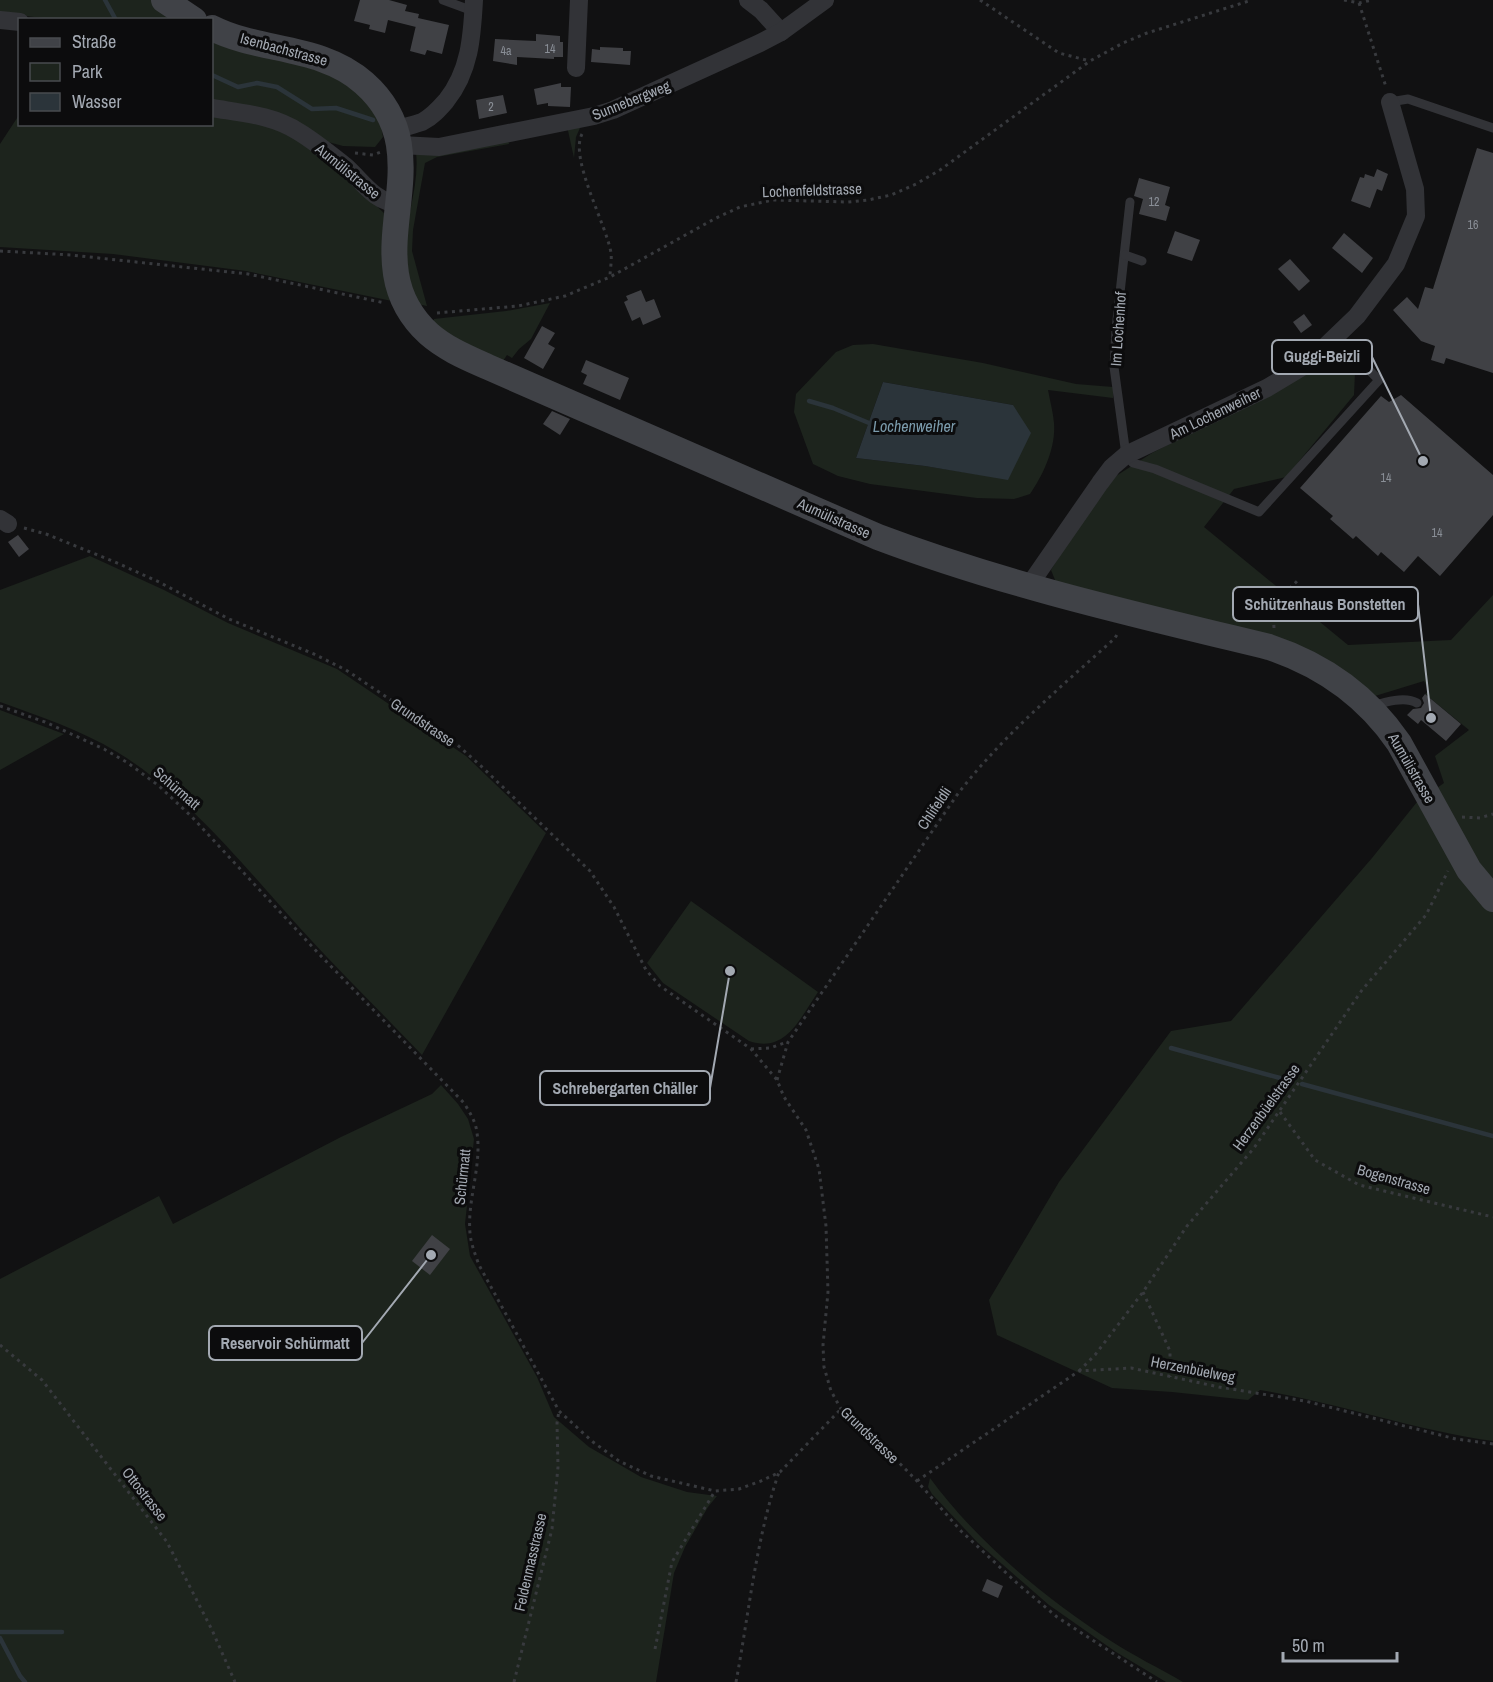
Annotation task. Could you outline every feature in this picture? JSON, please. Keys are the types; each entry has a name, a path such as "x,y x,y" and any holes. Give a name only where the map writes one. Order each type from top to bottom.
{"main road":[{"path":"164,0 192,18"},
{"name":"Isenbachstrasse","path":"213,28 326,60 347,70 378,97 386,108 395,142 402,177 399,202"},
{"name":"Aumülistrasse","path":"399,202 393,265 398,286 410,310 428,332 445,345 499,372 878,537 933,558 1028,587 1275,649 1326,672 1343,683 1388,727 1456,847 1477,880 1493,899"}],"street":[{"path":"576,68 579,0"},
{"path":"748,0 782,32"},
{"name":"Sunnebergweg","path":"395,142 439,147 594,116 613,110 782,32 824,1"},
{"path":"395,142 438,111 456,89 466,67 472,43 474,6"},
{"path":"0,20 18,22"},
{"name":"Am Lochenweiher","path":"1028,587 1100,483 1112,467 1126,455 1268,388 1307,364 1358,316 1396,264 1416,216 1415,189 1390,102"},
{"name":"Aumülistrasse","path":"213,108 279,121 300,132 344,165 380,199 390,203 399,202"}],"lane":[{"path":"443,0 474,6"},
{"path":"1390,102 1408,99 1493,128"},
{"name":"Im Lochenhof","path":"1126,455 1114,367 1130,202"},
{"path":"1125,255 1142,261"},
{"path":"1126,455 1133,463 1155,469 1260,512 1379,380 1345,346 1328,344"},
{"path":"1370,707 1411,700 1417,704"}],"path":[{"path":"980,0 1059,53 1090,61"},
{"name":"Lochenfeldstrasse","path":"0,251 71,255 248,274 394,304 410,310 437,313 518,306 565,296 610,277 740,207 773,200 848,202 891,195 940,170 1090,61 1123,43 1241,1 1252,0"},
{"path":"1344,0 1359,3 1372,0"},
{"path":"1359,3 1390,102"},
{"path":"594,116 580,138 581,163 611,254 610,277"},
{"path":"325,151 343,150 372,155 395,142"},
{"name":"Grundstrasse","path":"4,521 46,534 115,562 159,582 229,620 314,654 346,670 454,742 482,765 590,871 614,907 646,970 660,986 751,1049 777,1080 784,1097 806,1130 819,1169 826,1226 828,1292 823,1345 824,1367 831,1391 841,1409 861,1424 988,1558 1049,1610 1157,1682"},
{"path":"1275,649 1273,612 1276,603 1300,578"},
{"name":"Chlifeldli","path":"788,1042 969,778 1062,686 1115,638 1127,613"},
{"name":"Schürmatt","path":"0,706 45,722 104,748 159,786 206,832 464,1104 473,1118 477,1133 478,1148 470,1224 473,1248 479,1264 560,1410 593,1442 619,1461 651,1476 715,1491 739,1488 780,1472 841,1409"},
{"path":"1440,817 1480,818 1493,814"},
{"name":"Herzenbüelstrasse","path":"1079,1371 1095,1355 1143,1292 1187,1226 1254,1148 1362,990 1426,915 1444,879 1456,847"},
{"path":"751,1049 770,1048 788,1042"},
{"path":"777,1080 788,1042"},
{"name":"Bogenstrasse","path":"1280,1112 1315,1160 1359,1185 1493,1217"},
{"path":"1143,1292 1170,1351 1170,1377"},
{"name":"Ottostrasse","path":"0,1345 42,1380 166,1542 212,1630 235,1682"},
{"name":"Herzenbüelweg","path":"1079,1371 1131,1368 1219,1387 1305,1401 1456,1440 1493,1444"},
{"path":"916,1481 1079,1371"},
{"name":"Feldenmasstrasse","path":"514,1682 552,1529 558,1467 557,1423 560,1410"},
{"path":"736,1682 773,1490 780,1472"},
{"path":"655,1649 672,1562 715,1491"}],"green space":[{"path":"0,0 152,0 177,18 42,18 0,13"},
{"path":"213,38 348,80 380,120 383,137 375,147 343,146 317,139 338,169 387,216 392,301 246,271 113,254 0,247 0,144 18,117 18,126 213,126"},
{"path":"583,121 576,137 574,158 567,126 508,138 509,144 437,157 425,163 413,230 412,251 427,306 417,304 405,265 406,232 416,179 416,152 437,151"},
{"path":"550,303 531,339 512,358 507,355 503,361 465,344 433,323 434,319 506,311"},
{"path":"873,344 983,363 1076,384 1113,387 1113,398 1048,390 1054,423 1053,442 1044,470 1030,494 1014,499 977,498 870,484 838,476 813,464 794,412 796,394 836,352 853,345","holes":["883,382 1013,405 1008,479 856,458"]},
{"path":"1328,359 1355,372 1354,395 1286,477 1234,489 1204,527 1348,645 1451,640 1493,595 1493,1441 1434,1430 1260,1390 1248,1400 1112,1388 997,1335 989,1300 1059,1182 1171,1031 1231,1021 1372,858 1417,802 1444,783 1435,756 1469,730 1425,694 1429,691 1424,681 1375,696 1057,585 1051,570 1081,520 1116,476 1152,453 1309,373 1316,364"},
{"path":"90,556 228,623 337,669 466,756 546,833 422,1055 314,943 236,856 168,789 103,744 60,724 0,702 0,590"},
{"path":"0,710 64,734 0,770"},
{"path":"691,901 818,992 791,1031 782,1038 762,1044 749,1041 663,983 647,963"},
{"path":"441,1085 468,1119 474,1139 465,1224 470,1256 537,1377 554,1417 589,1447 641,1477 687,1492 717,1496 685,1547 674,1573 656,1682 0,1682 0,1279 159,1196 173,1224 341,1137 432,1094"},
{"path":"930,1478 969,1525 1037,1587 1111,1641 1183,1682 1166,1682 1116,1652 1049,1605 978,1543 932,1494 928,1487"}],"water":[{"name":"Lochenweiher","path":"883,382 1013,405 1031,433 1008,480 925,466 856,458"}],"building":[{"path":"360,0 389,0 407,5 405,11 419,14 418,18 449,25 442,54 427,50 425,55 410,51 416,27 388,20 385,33 369,29 370,25 354,21"},
{"path":"536,34 560,36 560,42 563,42 563,57 554,57 554,59 517,57 517,65 493,61 495,39 536,41"},
{"path":"600,47 623,48 623,51 631,51 630,65 591,62 592,49 600,50"},
{"path":"561,83 561,87 571,87 570,107 548,106 548,103 537,105 534,89"},
{"path":"503,95 507,113 479,119 476,100"},
{"path":"1477,148 1493,153 1493,373 1446,358 1444,364 1431,360 1435,346 1421,341 1393,310 1407,297 1418,309 1425,287 1433,289"},
{"path":"1377,169 1388,174 1382,191 1377,189 1370,208 1351,201 1360,177 1364,178 1365,174 1374,177"},
{"path":"1139,178 1170,187 1165,205 1170,207 1166,221 1139,214 1143,199 1134,196"},
{"path":"1175,231 1200,240 1192,261 1167,253"},
{"path":"1344,233 1373,258 1362,273 1332,248"},
{"path":"1290,259 1310,281 1299,291 1278,269"},
{"path":"641,290 646,302 654,299 661,317 643,325 640,317 632,321 624,302 628,300 626,296"},
{"path":"1304,314 1312,325 1301,333 1293,322"},
{"path":"542,326 555,333 548,344 555,348 543,369 524,358"},
{"path":"586,360 629,378 620,400 583,384 587,375 581,372"},
{"path":"1401,395 1493,475 1493,515 1440,576 1418,556 1404,572 1381,552 1378,556 1356,536 1353,539 1330,519 1333,516 1300,488 1381,396 1389,402"},
{"path":"552,411 570,419 560,435 543,424"},
{"path":"18,535 29,549 19,557 8,542"},
{"path":"1425,694 1461,724 1446,741 1421,720 1418,724 1407,715 1413,709 1421,708"},
{"path":"432,1235 450,1249 430,1275 412,1261"},
{"path":"987,1579 1003,1586 998,1598 982,1591"}],"waterway":[{"path":"105,0 115,18"},
{"path":"213,75 238,87 257,83 277,87 312,109 336,108 373,120"},
{"path":"809,401 869,423"},
{"path":"1171,1048 1280,1078"},
{"path":"1302,1084 1493,1136"},
{"path":"0,1632 62,1632"},
{"path":"0,1638 25,1682"}],"place":[{"name":"Guggi-Beizli","path":"1423,461"},
{"name":"Schützenhaus Bonstetten","path":"1431,718"},
{"name":"Schrebergarten Chäller","path":"730,971"},
{"name":"Reservoir Schürmatt","path":"431,1255"}]}
